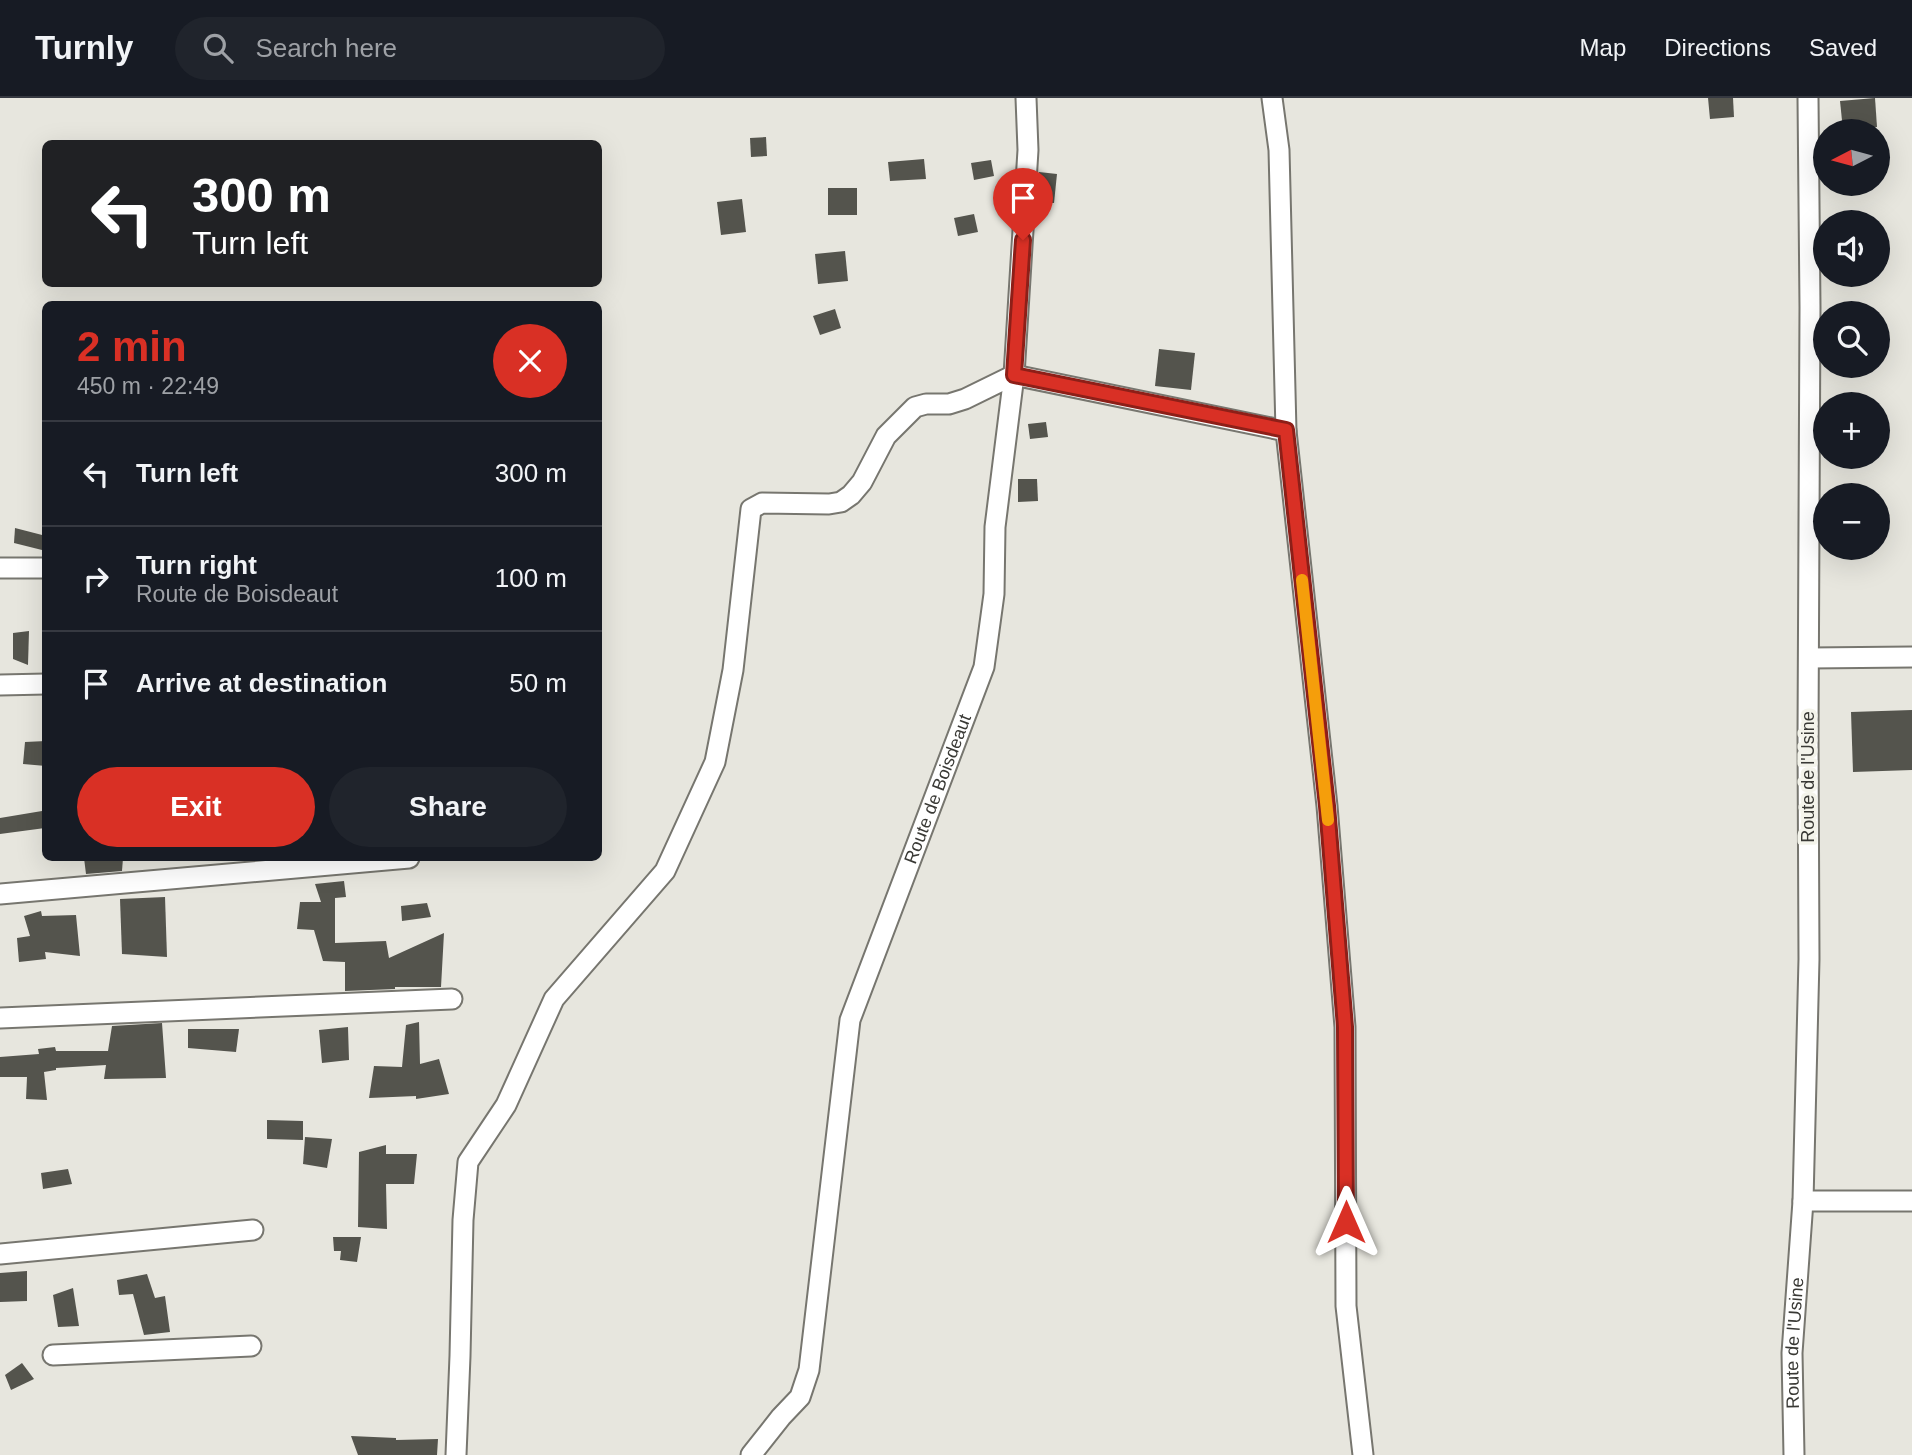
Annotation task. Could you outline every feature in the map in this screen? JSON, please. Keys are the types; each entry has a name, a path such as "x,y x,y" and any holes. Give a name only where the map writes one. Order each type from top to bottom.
{"street":[{"name":"Route de Boisdeaut","path":"751,1455 800,1397 809,1370 850,1020 984,667 994,594 995,527 1014,375 1028,150 1026,98"},
{"path":"1272,98 1279,150 1286,430 1327,806 1345,1027 1346,1306 1363,1455"},
{"name":"Route de l'Usine","path":"1794,1455 1792,1353 1803,1201 1809,959 1808,98"},
{"path":"456,1455 463,1220 468,1162 506,1105 554,999 665,872 715,762 733,670 751,509 762,503 841,502 862,482 886,436 915,407 949,404 965,399 1014,375 1286,430"},
{"path":"0,568 42,568"},
{"path":"1809,657 1912,657"},
{"path":"0,685 42,684"},
{"path":"0,894 375,861"},
{"path":"0,1018 452,999"},
{"path":"1803,1201 1912,1201"},
{"path":"0,1254 253,1230"},
{"path":"53,1355 251,1346"}],"building":[{"path":"1708,98 1733,98 1734,117 1710,119"},
{"path":"1875,98 1876,119 1842,119 1840,101"},
{"path":"766,137 767,156 751,157 750,138"},
{"path":"924,159 926,179 890,181 888,162"},
{"path":"991,160 994,176 974,180 971,163"},
{"path":"1039,172 1057,174 1054,203 1037,202"},
{"path":"828,188 857,188 857,215 828,215"},
{"path":"742,199 746,232 721,235 717,202"},
{"path":"974,214 978,232 958,236 954,218"},
{"path":"845,251 848,281 818,284 815,254"},
{"path":"835,309 841,328 820,335 813,316"},
{"path":"1159,349 1195,353 1191,390 1155,386"},
{"path":"1046,422 1048,437 1030,439 1028,424"},
{"path":"1018,479 1037,479 1038,501 1018,502"},
{"path":"15,528 42,535 42,550 14,543"},
{"path":"29,631 28,665 13,659 13,633"},
{"path":"1912,710 1912,770 1853,772 1851,712"},
{"path":"42,741 42,766 23,764 25,742"},
{"path":"42,811 42,828 0,834 0,818"},
{"path":"84,861 123,861 122,871 86,874"},
{"path":"344,881 346,897 335,898 335,943 386,941 389,958 444,933 441,987 345,991 345,962 323,961 314,930 297,929 300,902 321,902 315,884"},
{"path":"165,897 167,957 122,954 120,899"},
{"path":"427,903 431,917 402,921 401,906"},
{"path":"41,911 42,916 76,915 80,956 45,952 46,959 19,962 17,938 30,936 24,916"},
{"path":"419,1022 420,1064 439,1059 449,1094 416,1099 416,1096 369,1098 374,1066 402,1067 406,1025"},
{"path":"162,1023 166,1078 104,1079 106,1065 56,1068 44,1072 47,1100 26,1099 27,1077 0,1077 0,1057 39,1054 38,1049 55,1047 56,1051 108,1051 112,1026"},
{"path":"348,1027 349,1060 322,1063 319,1030"},
{"path":"188,1029 239,1029 236,1052 188,1048"},
{"path":"267,1120 303,1121 303,1140 267,1139"},
{"path":"305,1137 332,1139 327,1168 303,1164"},
{"path":"386,1145 386,1154 417,1154 414,1184 386,1184 387,1229 358,1227 359,1152"},
{"path":"68,1169 72,1184 43,1189 41,1173"},
{"path":"333,1237 361,1237 357,1262 340,1260 341,1251 334,1251"},
{"path":"27,1271 27,1301 0,1302 0,1273"},
{"path":"147,1274 155,1298 165,1296 170,1332 144,1335 133,1294 119,1295 117,1280"},
{"path":"73,1288 79,1326 58,1327 53,1295"},
{"path":"22,1363 34,1379 11,1390 5,1375"},
{"path":"351,1436 396,1440 438,1439 437,1455 358,1455"}],"slow traffic":[{"path":"1302,580 1328,820"}],"route":[{"path":"1023,240 1014,375 1286,430 1327,806 1345,1027 1346,1222"}]}
